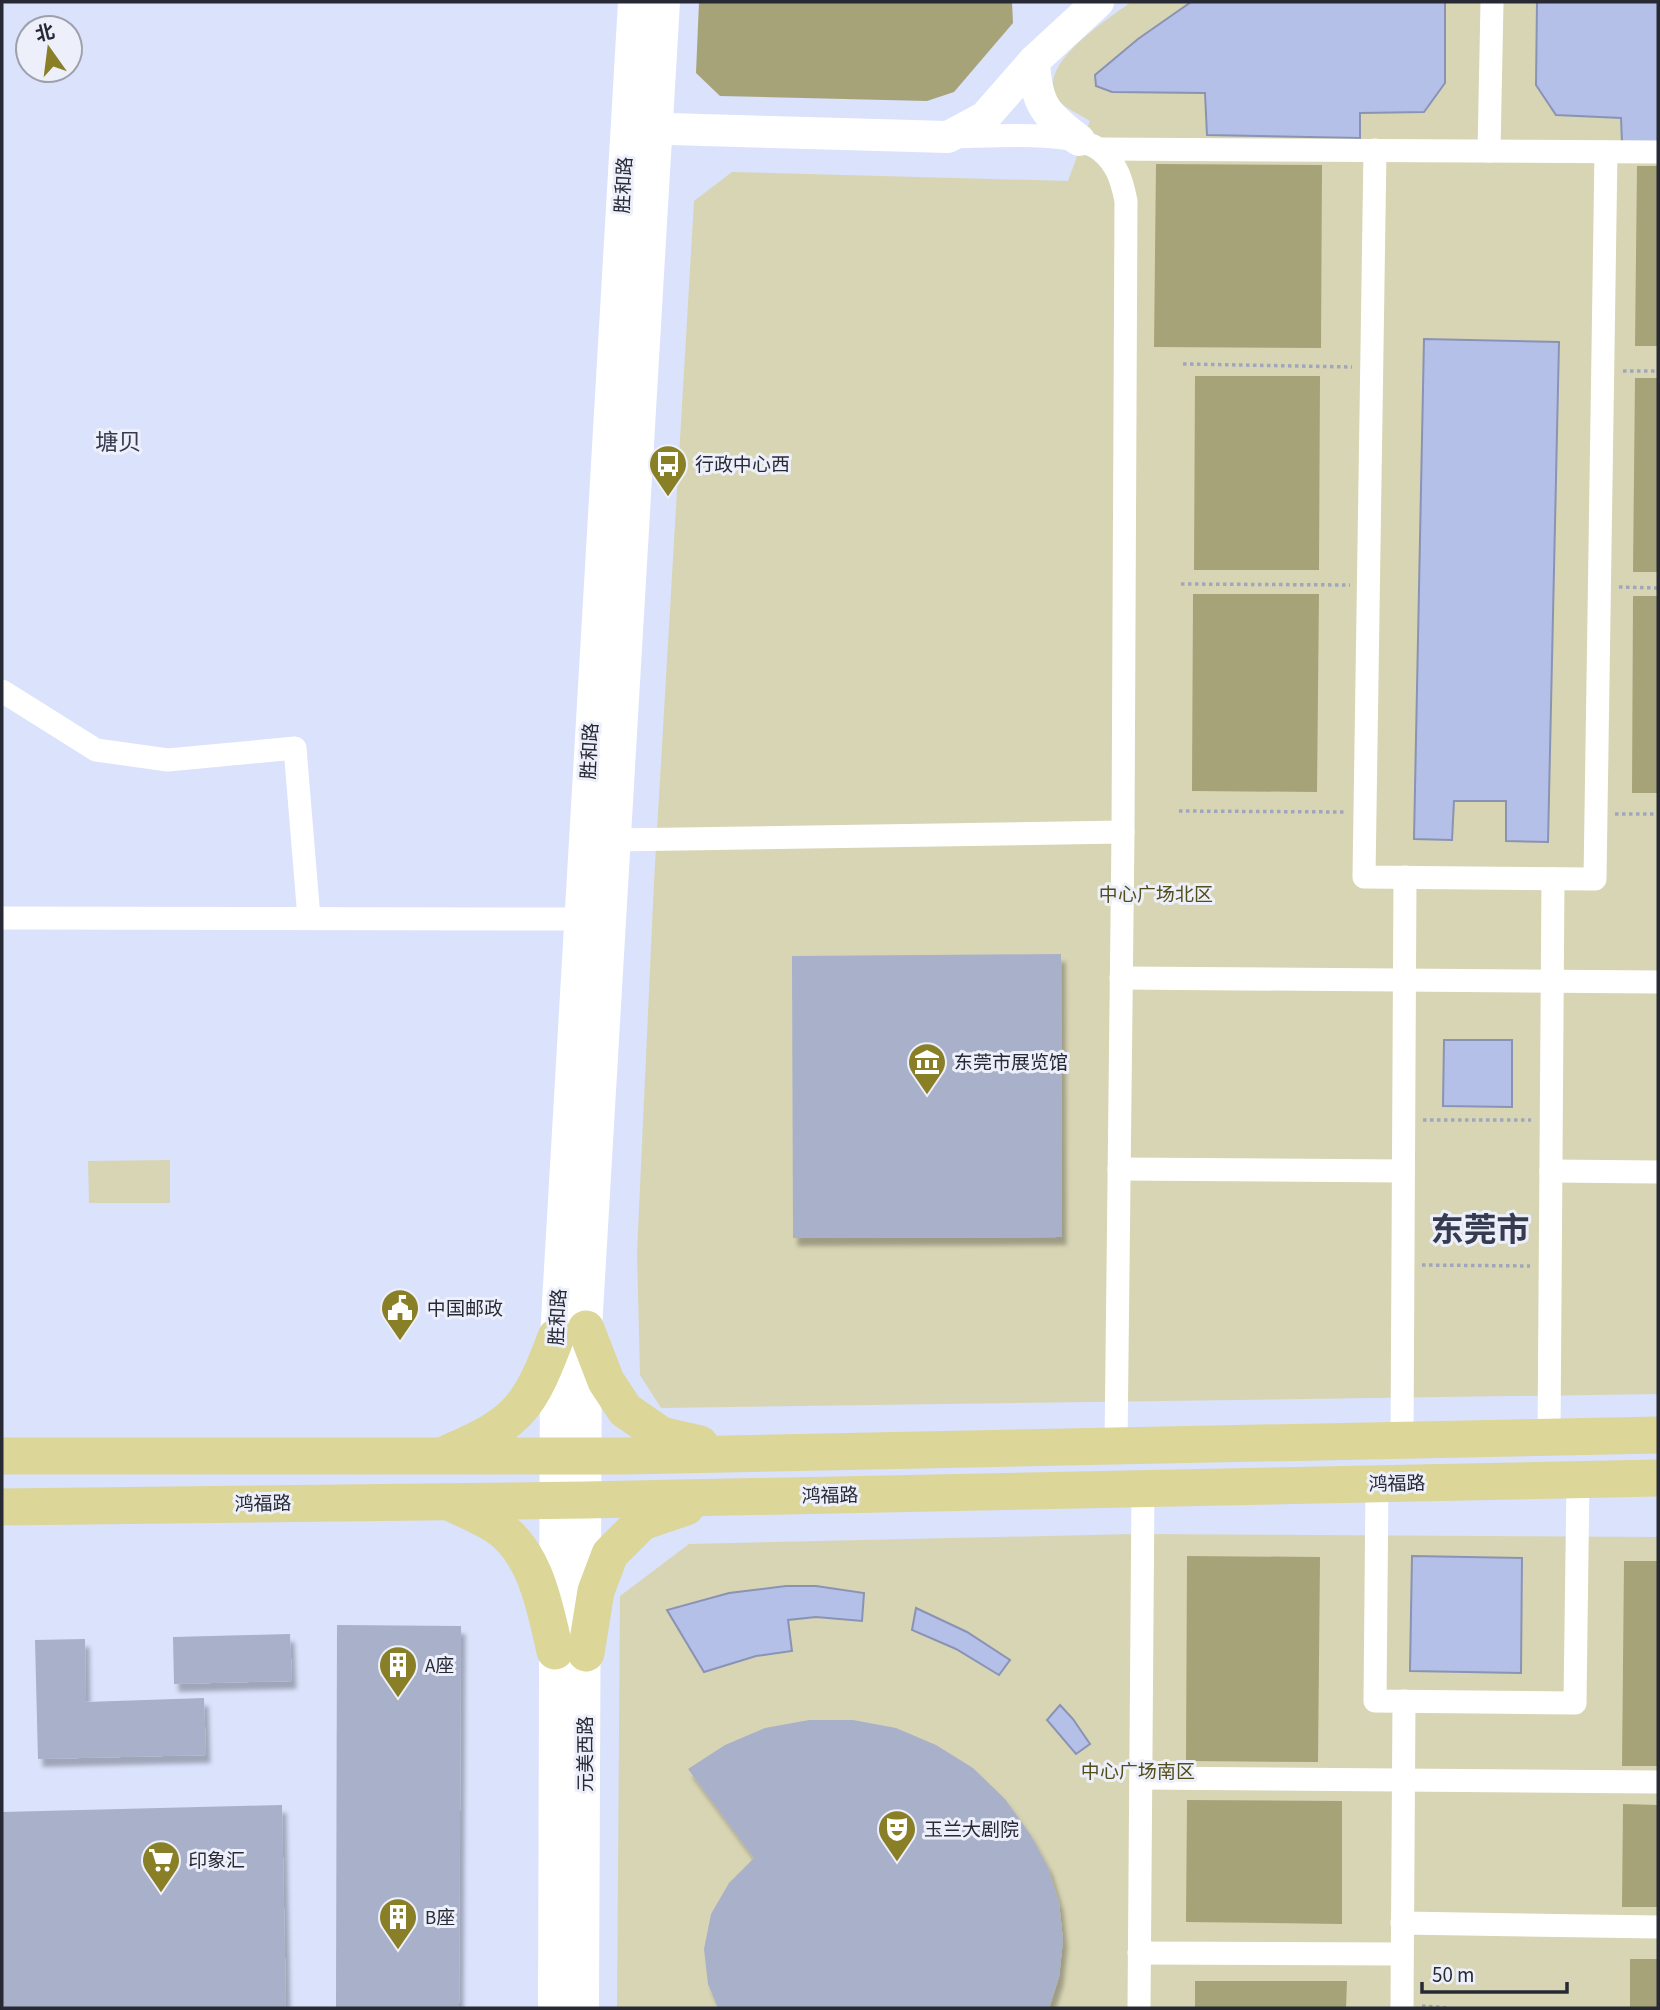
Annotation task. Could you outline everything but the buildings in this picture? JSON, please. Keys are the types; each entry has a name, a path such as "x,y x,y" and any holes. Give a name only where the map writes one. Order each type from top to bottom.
{"main road":[{"name":"胜和路","path":"571,1333 614,840 642,128 634,2"},
{"name":"胜和路","path":"571,1500 571,1333 579,919 642,128 664,2"},
{"path":"642,128 948,137 985,117 1034,61 1098,2"},
{"path":"1034,61 1037,95 1045,110 1059,125 1089,145"},
{"path":"440,1456 501,1427 525,1405 571,1333 625,1410 661,1434 738,1454"},
{"path":"2,1456 738,1454 1658,1435"},
{"name":"鸿福路","path":"2,1507 571,1500 1658,1478"},
{"path":"570,1652 610,1554 642,1522 688,1506 745,1496"},
{"name":"元美西路","path":"554,2008 570,1652 571,1500"},
{"path":"447,1501 497,1526 519,1547 570,1652"},
{"name":"元美西路","path":"570,1652 583,2008"}],"street":[{"path":"1489,151 1492,2"},
{"path":"948,137 1053,137 1089,145 1658,152"},
{"path":"1089,145 1112,162 1122,180 1126,201 1116,1446"},
{"path":"1375,150 1364,877 1553,879 1595,879 1606,152"},
{"path":"2,691 96,750 168,760 295,748 309,918"},
{"path":"614,840 1122,832"},
{"path":"1402,1440 1405,877"},
{"path":"1549,1437 1553,879"},
{"path":"2,918 579,919"},
{"path":"1121,978 1658,982"},
{"path":"1119,1169 1403,1171"},
{"path":"1551,1171 1658,1172"},
{"path":"1377,1483 1375,1701 1575,1703 1578,1479"},
{"path":"1139,2008 1143,1488"},
{"path":"1402,2006 1404,1701"},
{"path":"1141,1778 1658,1782"},
{"path":"1402,1923 1658,1927"},
{"path":"1139,1953 1402,1954"}],"path":[{"path":"1183,364 1372,367"},
{"path":"1603,370 1658,371"},
{"path":"1181,584 1368,586"},
{"path":"1600,587 1658,588"},
{"path":"1179,811 1365,812"},
{"path":"1596,814 1658,814"},
{"path":"1404,1120 1551,1121"},
{"path":"1403,1265 1550,1266"}],"green space":[{"name":"中心广场北区","path":"1131,2 1658,2 1658,1394 661,1408 640,1375 637,1253 654,882 694,201 732,172 1068,181 1090,121 1058,100 1053,86 1056,72 1077,44"},
{"path":"170,1160 170,1203 89,1203 88,1161"},
{"name":"中心广场南区","path":"1133,1534 1658,1537 1658,2008 617,2008 620,1596 689,1544"}],"shaded area":[{"path":"699,2 1012,2 1013,23 954,92 927,101 720,96 696,73"},
{"path":"1156,164 1322,165 1321,348 1154,347"},
{"path":"1637,166 1658,166 1658,346 1635,346"},
{"path":"1195,376 1320,376 1319,570 1194,570"},
{"path":"1635,378 1658,378 1658,572 1633,572"},
{"path":"1193,594 1319,594 1317,792 1192,791"},
{"path":"1633,596 1658,596 1658,793 1632,793"},
{"path":"1187,1556 1320,1557 1318,1762 1186,1761"},
{"path":"1624,1561 1658,1561 1658,1766 1622,1766"},
{"path":"1187,1800 1342,1801 1342,1924 1186,1922"},
{"path":"1623,1804 1658,1805 1658,1907 1622,1907"},
{"path":"1630,1959 1658,1959 1658,2008 1630,2008"},
{"path":"1195,1981 1347,1981 1346,2008 1195,2008"}],"water":[{"path":"1191,2 1445,2 1445,83 1424,112 1360,113 1360,138 1207,135 1205,93 1112,92 1096,86 1095,75 1138,39"},
{"path":"1537,2 1658,2 1658,144 1622,143 1621,118 1556,115 1536,85"},
{"path":"1424,339 1559,342 1548,842 1506,841 1506,801 1454,801 1452,840 1414,839"},
{"path":"1444,1040 1512,1040 1512,1107 1443,1106"},
{"path":"1412,1556 1522,1558 1521,1673 1410,1671"},
{"path":"786,1586 816,1586 864,1593 862,1621 816,1617 788,1620 792,1651 756,1656 704,1672 667,1610 729,1593"},
{"path":"916,1608 967,1632 1010,1660 999,1675 956,1649 912,1630"},
{"path":"1060,1705 1090,1744 1076,1754 1047,1720"}],"place":[{"name":"行政中心西","path":"668,498"},
{"name":"东莞市展览馆","path":"927,1096"},
{"name":"中国邮政","path":"400,1342"},
{"name":"A座","path":"398,1699"},
{"name":"玉兰大剧院","path":"897,1863"},
{"name":"印象汇","path":"161,1894"},
{"name":"B座","path":"398,1951"}],"district":[{"name":"塘贝","path":"118,442"},
{"name":"东莞市","path":"1480,1229"}]}
